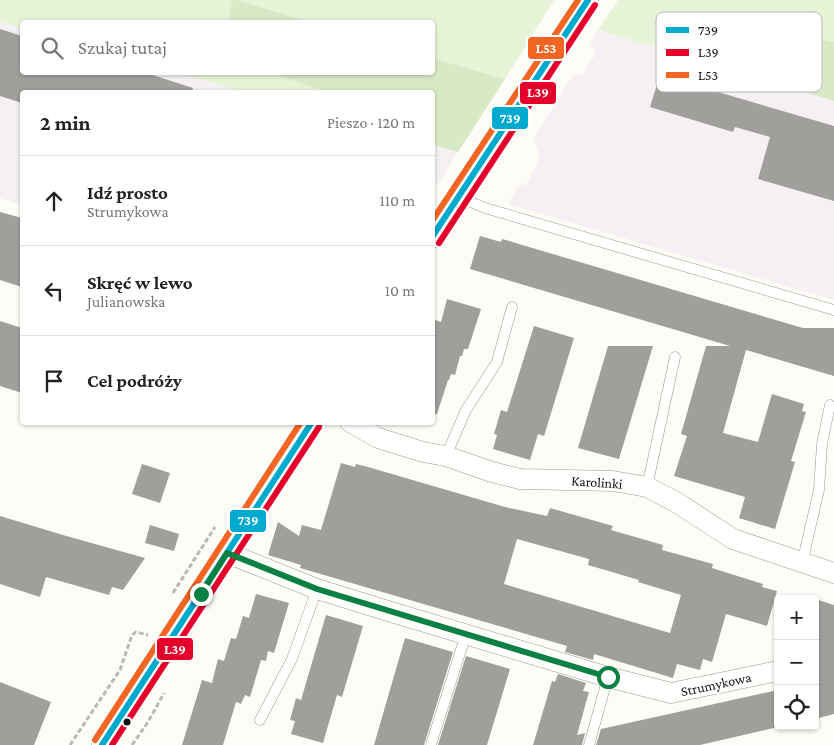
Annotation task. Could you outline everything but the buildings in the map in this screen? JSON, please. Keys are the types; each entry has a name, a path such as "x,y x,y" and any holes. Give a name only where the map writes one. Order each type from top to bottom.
{"street":[{"path":"435,233 588,0"},
{"path":"102,745 310,425"},
{"name":"Karolinki","path":"355,425 378,438 423,452 446,456 492,472 520,479 614,481 647,487 676,502 733,539 834,573"},
{"name":"Strumykowa","path":"227,553 317,589 608,677 671,693 774,672"}],"lane":[{"path":"459,197 494,211 834,310"},
{"path":"446,456 466,410 497,362 512,307"},
{"path":"647,487 675,357"},
{"path":"802,563 819,490 822,444 830,405"},
{"path":"260,720 292,659 317,589"},
{"path":"430,745 466,634"},
{"path":"589,745 608,677"}],"path":[{"path":"70,745 120,670 132,636"}],"shaded area":[{"path":"0,22 20,27 20,75 184,75 240,90 20,90 20,204 0,198"},
{"path":"598,30 656,47 656,92 804,92 834,101 834,300 508,204 518,186 526,184 537,165 539,155 533,139 573,75 582,74 595,55 595,49 590,43"},
{"path":"435,146 458,152 435,188"}],"green space":[{"path":"0,0 232,0 228,20 20,20 20,27 0,22"},
{"path":"232,0 236,0 305,20 228,20"},
{"path":"236,0 554,0 505,79 435,59 435,20 305,20"},
{"path":"618,0 834,0 834,42 822,40 822,12 656,12 656,48 598,30"},
{"path":"822,40 834,42 834,101 804,92 822,92"},
{"path":"435,59 505,79 458,152 435,146 435,90 321,90 277,75 435,75"},
{"path":"184,75 277,75 321,90 240,90"}],"transit line":[{"name":"L53","path":"435,216 578,0"},
{"name":"739","path":"435,232 588,0"},
{"name":"L39","path":"439,243 595,5"},
{"name":"L53","path":"95,740 299,425"},
{"name":"739","path":"102,745 310,425"},
{"name":"L39","path":"112,745 319,427"}],"route":[{"path":"201,594 227,553 317,589 608,677"}]}
